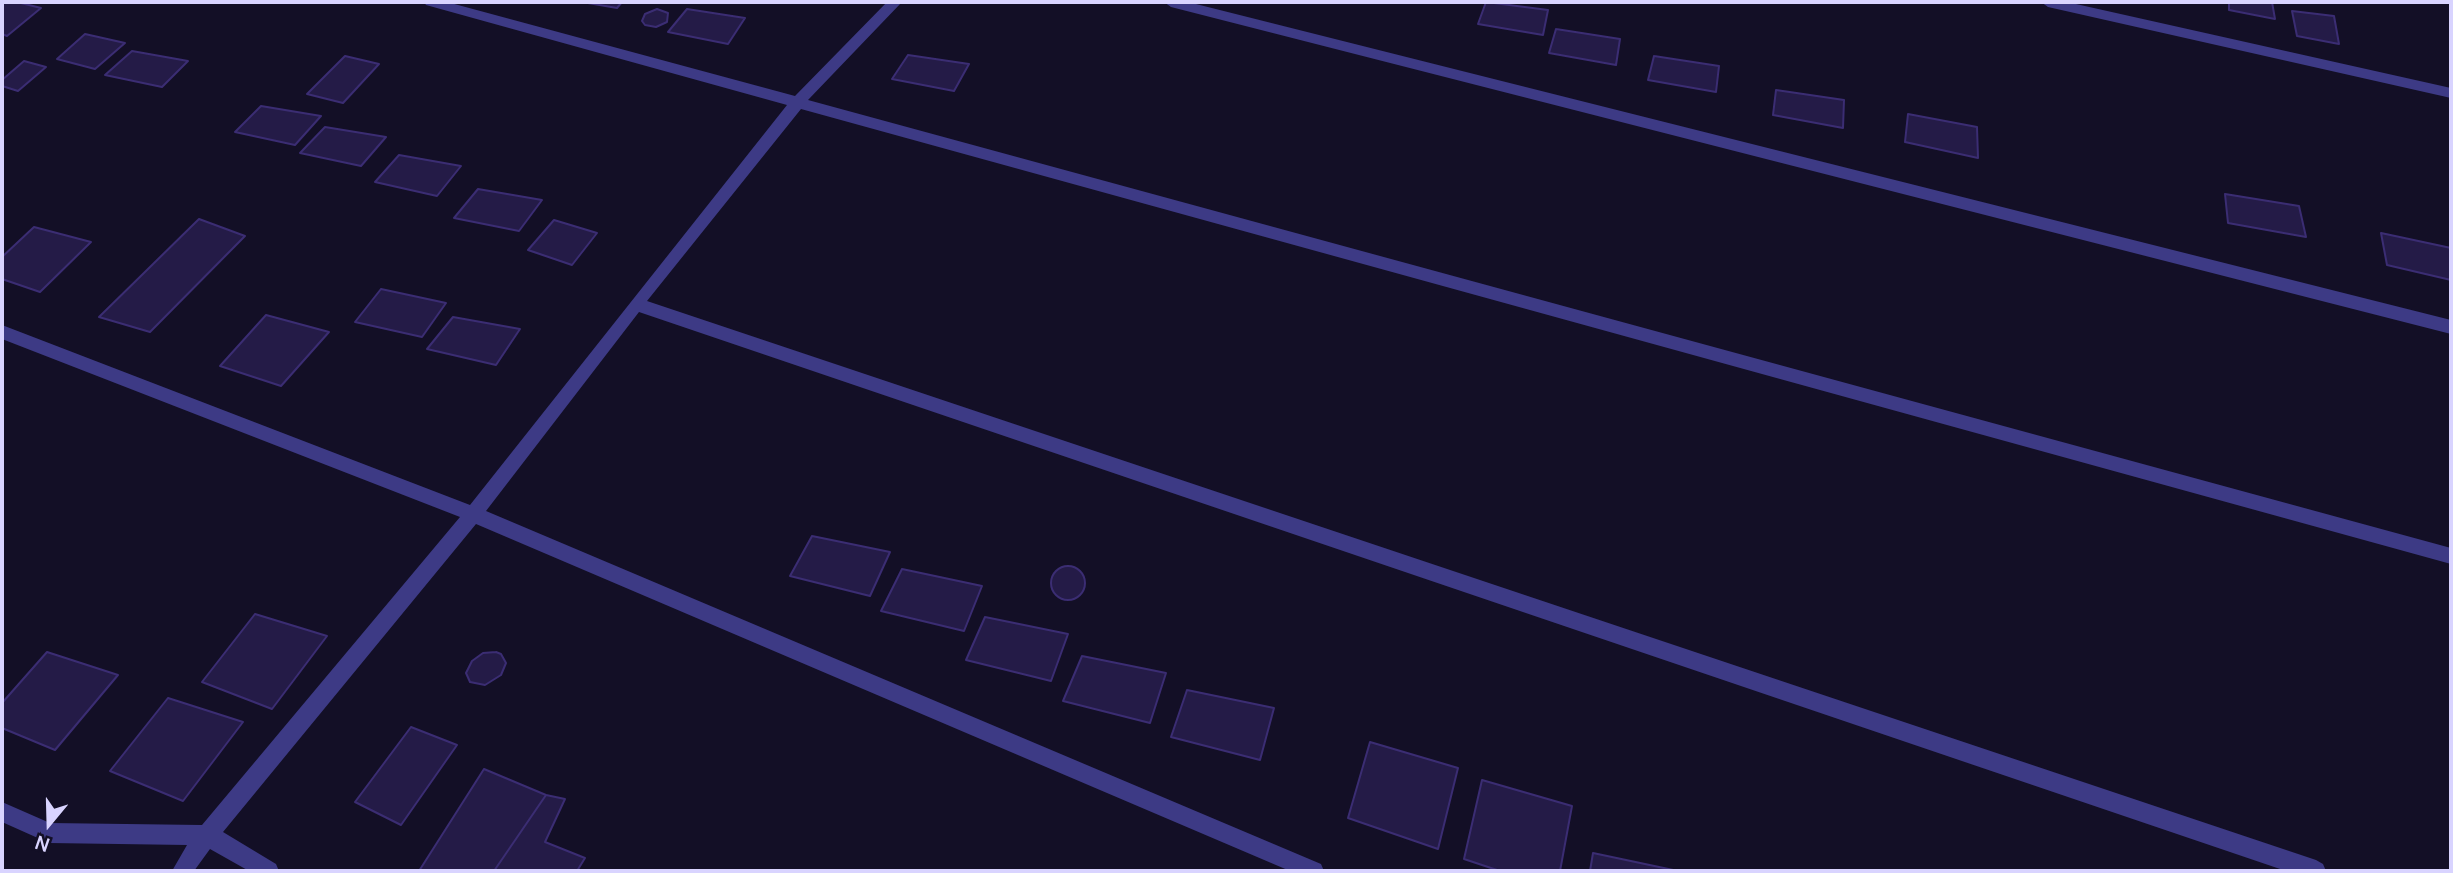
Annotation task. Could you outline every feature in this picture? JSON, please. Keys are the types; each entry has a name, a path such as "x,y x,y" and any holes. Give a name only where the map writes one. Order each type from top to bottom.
{"street":[{"path":"431,2 2451,556"},
{"path":"182,871 207,835 473,514 797,103 895,2"},
{"path":"1171,2 2451,327"},
{"path":"2048,2 2451,93"},
{"path":"636,304 2316,871"},
{"path":"2,332 473,514 1314,871"},
{"path":"2,812 49,833 207,835 269,871"}],"building":[{"path":"2,2 17,2 41,8 7,36 2,34"},
{"path":"582,2 622,2 617,8"},
{"path":"1486,2 1548,10 1543,35 1478,24"},
{"path":"2229,2 2272,2 2275,19 2229,10"},
{"path":"657,9 668,13 667,22 656,27 645,25 642,21 645,14"},
{"path":"687,9 745,18 728,44 668,32"},
{"path":"2292,11 2334,16 2339,44 2297,36"},
{"path":"1556,29 1620,39 1616,65 1549,53"},
{"path":"85,34 125,43 95,69 57,59"},
{"path":"132,51 188,61 162,87 105,75"},
{"path":"908,55 969,64 954,91 892,79"},
{"path":"345,56 379,64 343,103 307,94"},
{"path":"1654,56 1719,66 1716,92 1648,80"},
{"path":"24,61 46,67 18,91 2,86 2,80"},
{"path":"1776,90 1844,100 1843,128 1773,115"},
{"path":"261,106 321,116 295,145 235,132"},
{"path":"1908,114 1977,127 1978,158 1905,142"},
{"path":"325,127 386,137 361,166 300,153"},
{"path":"399,155 461,166 437,196 375,182"},
{"path":"478,189 542,200 519,231 454,218"},
{"path":"2225,194 2299,206 2306,237 2228,223"},
{"path":"199,219 245,236 150,332 99,317"},
{"path":"554,220 597,233 572,265 528,250"},
{"path":"34,227 91,242 40,292 2,279 2,257"},
{"path":"2381,233 2451,248 2451,280 2387,265"},
{"path":"381,289 446,303 422,337 355,322"},
{"path":"266,315 329,332 281,386 220,366"},
{"path":"453,317 520,329 496,365 427,349"},
{"path":"812,536 890,552 870,596 790,576"},
{"path":"1068,566 1080,571 1085,583 1080,595 1068,600 1056,595 1051,583 1056,571"},
{"path":"902,569 982,586 964,631 881,611"},
{"path":"255,614 327,636 272,709 202,682"},
{"path":"985,617 1068,634 1051,681 966,660"},
{"path":"47,652 118,675 55,750 2,728 2,703"},
{"path":"483,653 501,654 506,663 501,675 485,685 470,682 466,673 472,661"},
{"path":"1082,656 1166,673 1150,723 1063,701"},
{"path":"1187,690 1274,708 1260,760 1171,737"},
{"path":"168,698 243,722 183,801 110,771"},
{"path":"411,727 457,745 401,825 355,802"},
{"path":"1370,742 1458,768 1438,849 1348,818"},
{"path":"484,769 546,795 494,871 419,871"},
{"path":"1482,780 1572,806 1560,871 1500,871 1464,859"},
{"path":"546,795 565,799 545,842 585,858 577,871 494,871"},
{"path":"1593,853 1678,871 1590,871"}]}
